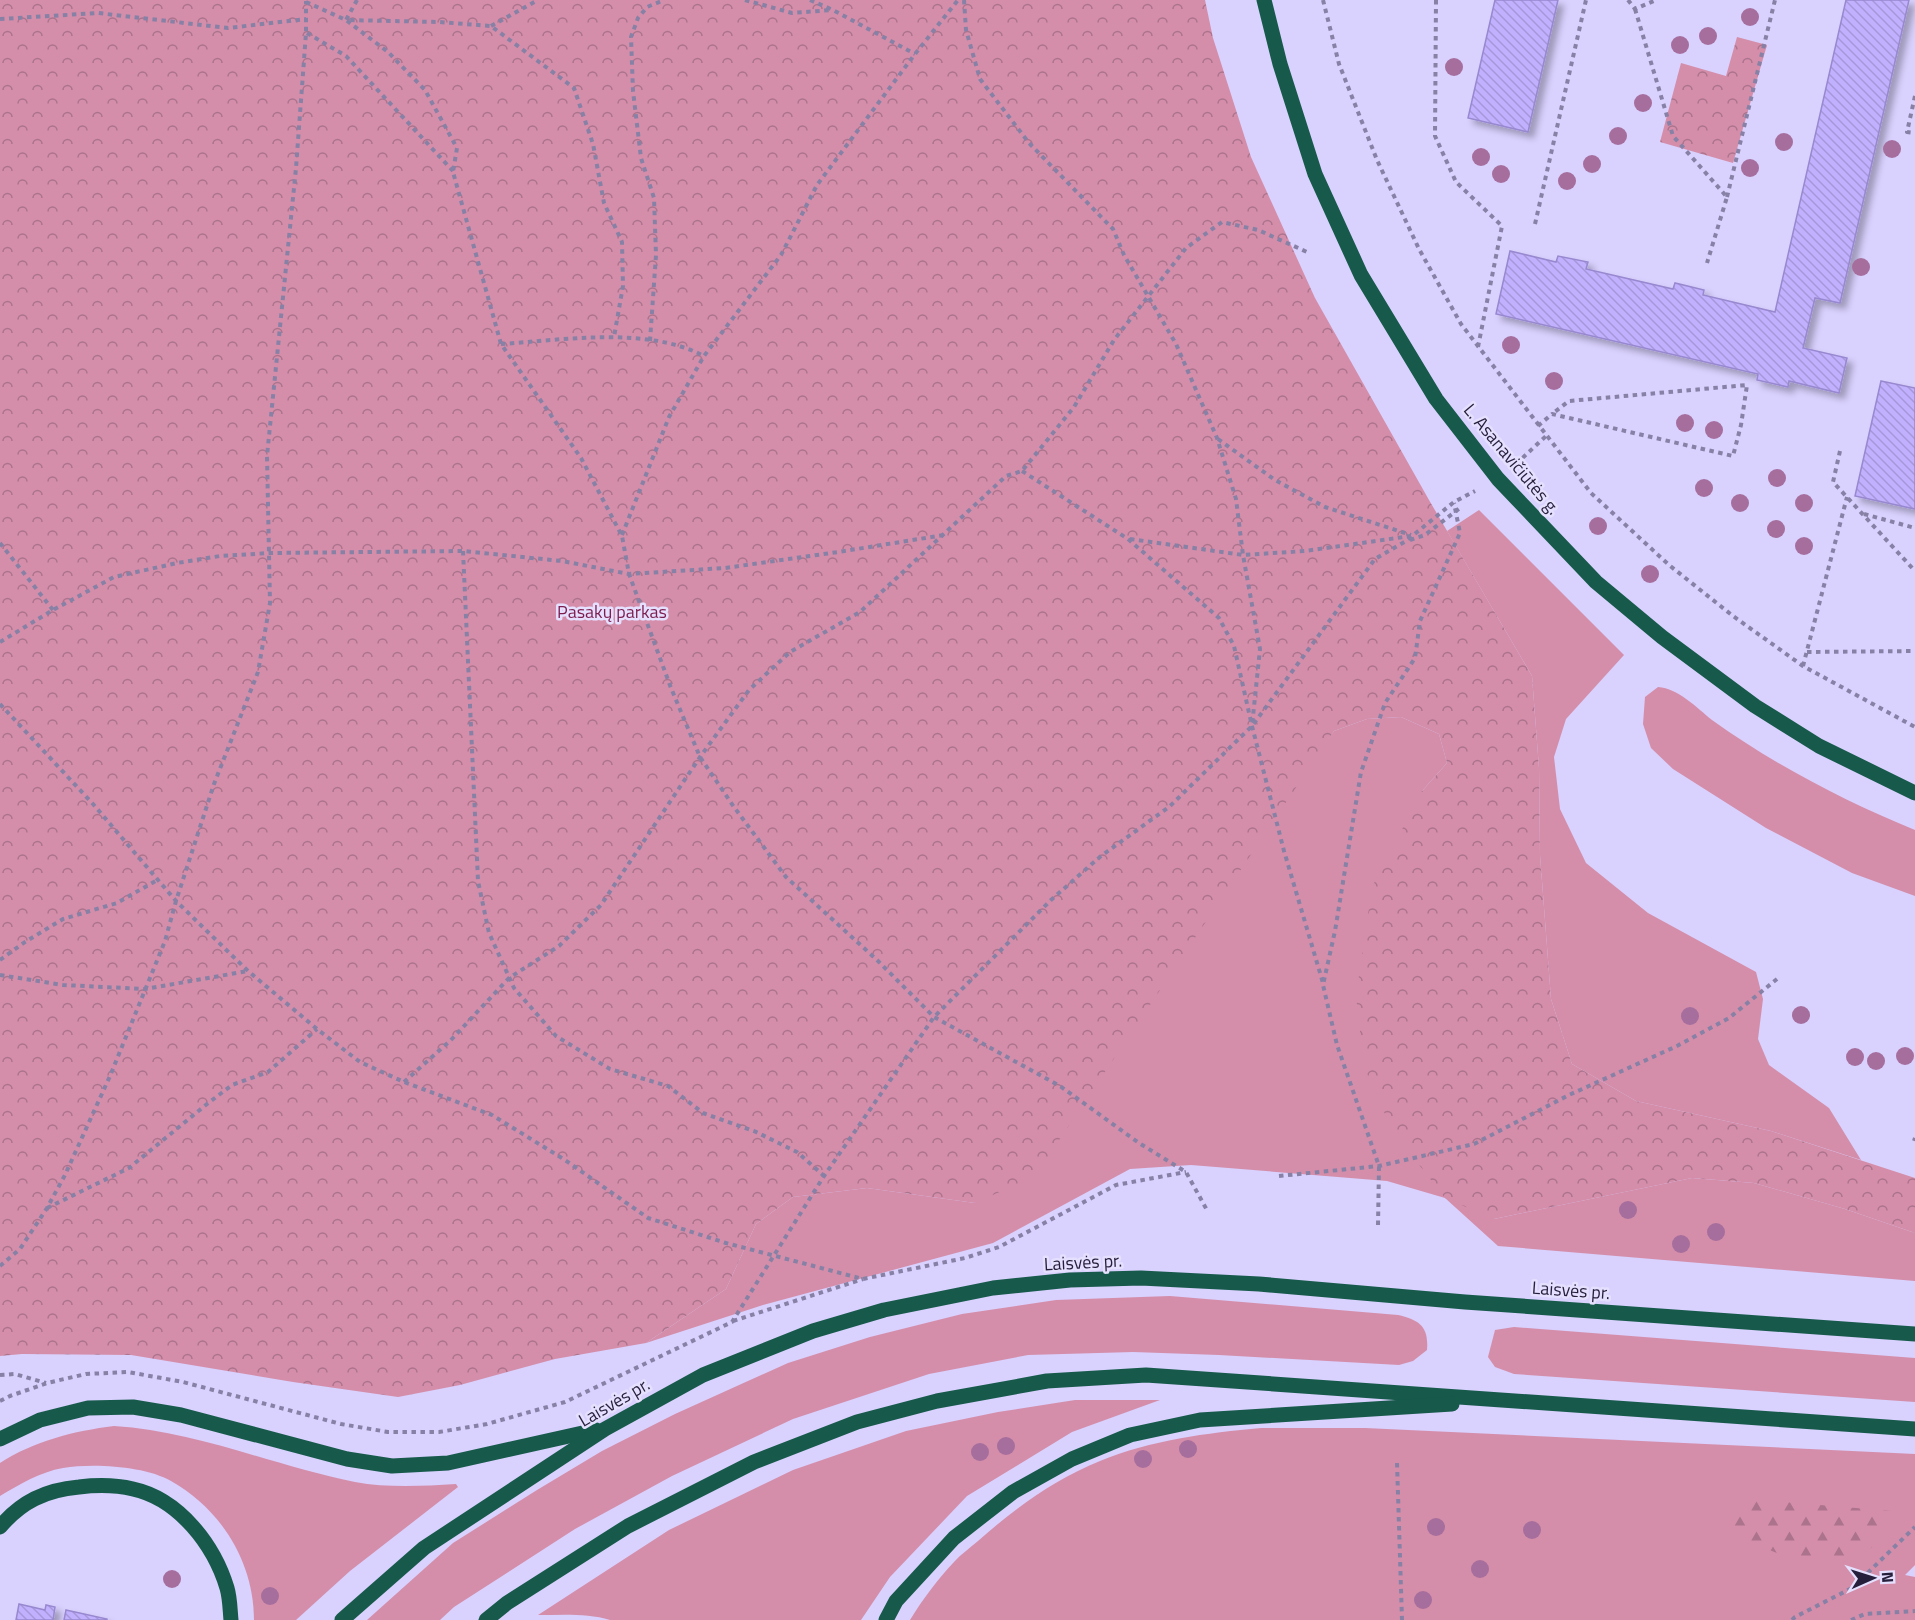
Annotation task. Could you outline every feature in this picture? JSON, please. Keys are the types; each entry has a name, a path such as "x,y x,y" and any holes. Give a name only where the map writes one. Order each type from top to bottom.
{"main road":[{"name":"L. Asanavičiūtės g.","path":"1264,0 1280,64 1315,174 1361,275 1436,399 1498,479 1596,582 1662,637 1755,706 1819,746 1915,793"},
{"name":"Laisvės pr.","path":"342,1620 424,1548 605,1428 703,1375 813,1331 884,1310 982,1291 1070,1280 1141,1278 1258,1284 1466,1302 1915,1334"},
{"path":"486,1620 507,1603 628,1527 754,1462 857,1422 937,1401 1047,1380 1146,1375 1915,1429"},
{"path":"886,1620 896,1601 954,1539 1013,1492 1072,1459 1130,1435 1200,1420 1506,1400"},
{"path":"0,1439 40,1420 88,1408 134,1407 181,1415 347,1459 392,1466 448,1462 605,1428"},
{"path":"0,1527 13,1512 40,1495 65,1488 95,1485 134,1489 164,1502 192,1524 212,1554 227,1589 231,1620"}],"path":[{"path":"346,20 357,0"},
{"path":"491,26 538,0"},
{"path":"650,341 656,255 654,198 641,158 633,91 631,37 638,18 647,7 664,0"},
{"path":"745,0 792,13 833,10"},
{"path":"810,0 915,54"},
{"path":"622,536 669,417 704,356 781,255 817,185 958,0"},
{"path":"964,0 966,30 980,79 1029,143 1113,229 1124,255 1176,344 1217,438 1236,499 1243,555 1260,649 1252,726"},
{"path":"1323,0 1340,64 1377,160 1419,249 1461,324 1591,493 1669,565 1733,616 1803,666 1915,728"},
{"path":"1436,0 1435,136 1456,182 1502,226 1478,347"},
{"path":"1534,224 1586,0"},
{"path":"1628,0 1635,9 1673,136 1727,197"},
{"path":"1635,9 1656,0"},
{"path":"1707,263 1727,197 1775,0"},
{"path":"0,1266 20,1249 46,1208 65,1175 110,1076 165,941 214,784 258,672 270,603 267,456 296,168 306,33 306,1 346,20 388,52 425,90 457,148 453,172 501,344 581,458 622,536 629,574 671,688 700,757 786,877 878,960 934,1017 1060,1086 1139,1143 1186,1172 1208,1212"},
{"path":"0,19 98,13 228,28 306,18"},
{"path":"346,20 439,22 491,26 574,88 593,144 604,203 622,242 623,286 614,337"},
{"path":"306,33 346,56 453,172"},
{"path":"1915,96 1907,132 1915,133"},
{"path":"404,1082 451,1040 509,978 560,946 601,905 700,757 749,690 790,652 860,612 1006,476 1023,471 1074,407 1114,340 1186,248 1222,222 1258,231 1307,252"},
{"path":"501,344 614,337 689,348 704,356"},
{"path":"1538,426 1552,414 1569,401 1747,385 1741,425 1733,456 1552,414"},
{"path":"1217,438 1275,480 1324,507 1412,536"},
{"path":"1840,451 1833,482 1915,571"},
{"path":"1023,471 1128,539 1218,618 1234,646 1284,851 1323,984 1337,1045 1379,1166 1378,1225"},
{"path":"1803,666 1847,497"},
{"path":"732,1322 824,1176 934,1017 1051,900 1101,856 1169,807 1252,726 1375,559 1406,541 1454,502 1460,533 1420,621 1415,658 1385,703 1361,772 1335,931 1323,984"},
{"path":"1406,541 1425,535 1460,508"},
{"path":"1863,514 1915,528"},
{"path":"0,642 114,577 219,556 270,553 463,551 562,561 629,574 725,568 945,535"},
{"path":"1128,539 1243,555 1305,551 1412,536"},
{"path":"0,543 53,610"},
{"path":"463,551 478,881 489,933 514,988 556,1036 610,1069 668,1086 703,1113 753,1131 797,1152 824,1176"},
{"path":"1807,652 1915,651"},
{"path":"0,704 93,804 176,901 248,971 360,1062 404,1082 492,1115 565,1160 648,1218 726,1243 863,1279"},
{"path":"0,960 63,919 117,903 159,879"},
{"path":"0,975 63,985 145,989 248,971"},
{"path":"1279,1176 1379,1166 1474,1144 1569,1095 1677,1046 1729,1018 1777,979"},
{"path":"46,1208 129,1168 232,1085 268,1072 317,1029"},
{"path":"0,1401 46,1383 86,1374 128,1372 183,1382 342,1424 387,1432 439,1432 487,1424 565,1401 732,1322 863,1279 965,1258 999,1247 1116,1185 1186,1172"},
{"path":"0,1376 15,1374 46,1383"},
{"path":"1397,1463 1402,1620"},
{"path":"1792,1620 1852,1588 1915,1527"},
{"path":"1851,1620 1865,1614 1915,1611"}],"green space":[{"name":"Pasakų parkas","path":"0,0 1205,0 1213,38 1251,157 1315,298 1532,676 1539,768 1540,855 1551,999 1572,1064 1636,1101 1771,1131 1915,1178 1915,1233 1845,1209 1754,1183 1692,1178 1494,1219 1445,1198 1392,1130 1364,1067 1356,996 1372,887 1422,791 1447,763 1439,734 1401,717 1367,719 1334,731 1035,1176 975,1203 867,1188 793,1197 756,1224 726,1289 646,1343 555,1359 460,1385 398,1397 131,1355 22,1354 0,1356"},
{"path":"1737,37 1767,45 1733,163 1660,142 1681,63 1726,76"},
{"path":"1479,510 1624,655 1566,719 1554,757 1560,809 1586,863 1648,913 1756,972 1763,999 1758,1039 1769,1065 1829,1108 1861,1160 1771,1131 1636,1101 1572,1064 1551,999 1540,855 1539,768 1532,676 1447,531"},
{"path":"1658,687 1680,695 1735,736 1785,767 1863,807 1915,830 1915,896 1852,873 1766,828 1673,769 1651,748 1643,724 1645,697"},
{"path":"1401,717 1439,734 1447,763 1422,791 1494,1219 1692,1178 1754,1183 1845,1209 1915,1233 1915,1281 1498,1246 1445,1198 1387,1181 1191,1165 1130,1169 993,1243 763,1305 646,1343 726,1289 756,1224 793,1197 867,1188 975,1203 1334,731 1367,719"},
{"path":"1170,1296 1398,1315 1412,1319 1421,1325 1426,1335 1427,1350 1413,1361 1399,1365 1133,1352 1028,1355 929,1374 793,1419 672,1476 575,1529 454,1607 440,1620 367,1620 453,1543 537,1490 602,1451 675,1414 788,1363 870,1337 962,1314 1056,1300"},
{"path":"1514,1327 1915,1358 1915,1402 1514,1374 1495,1367 1488,1357 1495,1330"},
{"path":"1075,1400 1160,1400 1072,1432 967,1496 890,1577 861,1620 610,1620 584,1615 538,1615 669,1530 793,1470 906,1431 998,1412"},
{"path":"114,1426 175,1435 355,1482 392,1486 456,1484 458,1487 350,1571 296,1620 254,1620 248,1578 231,1539 205,1506 171,1481 147,1472 118,1467 63,1468 38,1475 0,1496 0,1463 13,1455 55,1438"},
{"path":"1261,1428 1365,1428 1915,1454 1915,1565 1905,1575 1915,1577 1915,1620 910,1620 925,1597 960,1556 1021,1506 1083,1468 1119,1454 1159,1443 1200,1435"},
{"path":"1747,1499 1904,1512 1860,1560 1797,1561 1730,1534 1728,1515"}],"building":[{"path":"1495,0 1558,0 1528,132 1468,118"},
{"path":"1846,0 1909,0 1840,303 1815,298 1803,348 1847,358 1839,393 1789,381 1788,387 1757,380 1758,374 1496,314 1510,251 1556,262 1558,256 1588,262 1586,269 1673,289 1675,283 1704,290 1703,295 1775,312"},
{"path":"1881,381 1915,388 1915,509 1855,496"},
{"path":"19,1604 45,1610 46,1605 55,1607 53,1620 16,1620"},
{"path":"66,1610 107,1619 107,1620 64,1620"}]}
